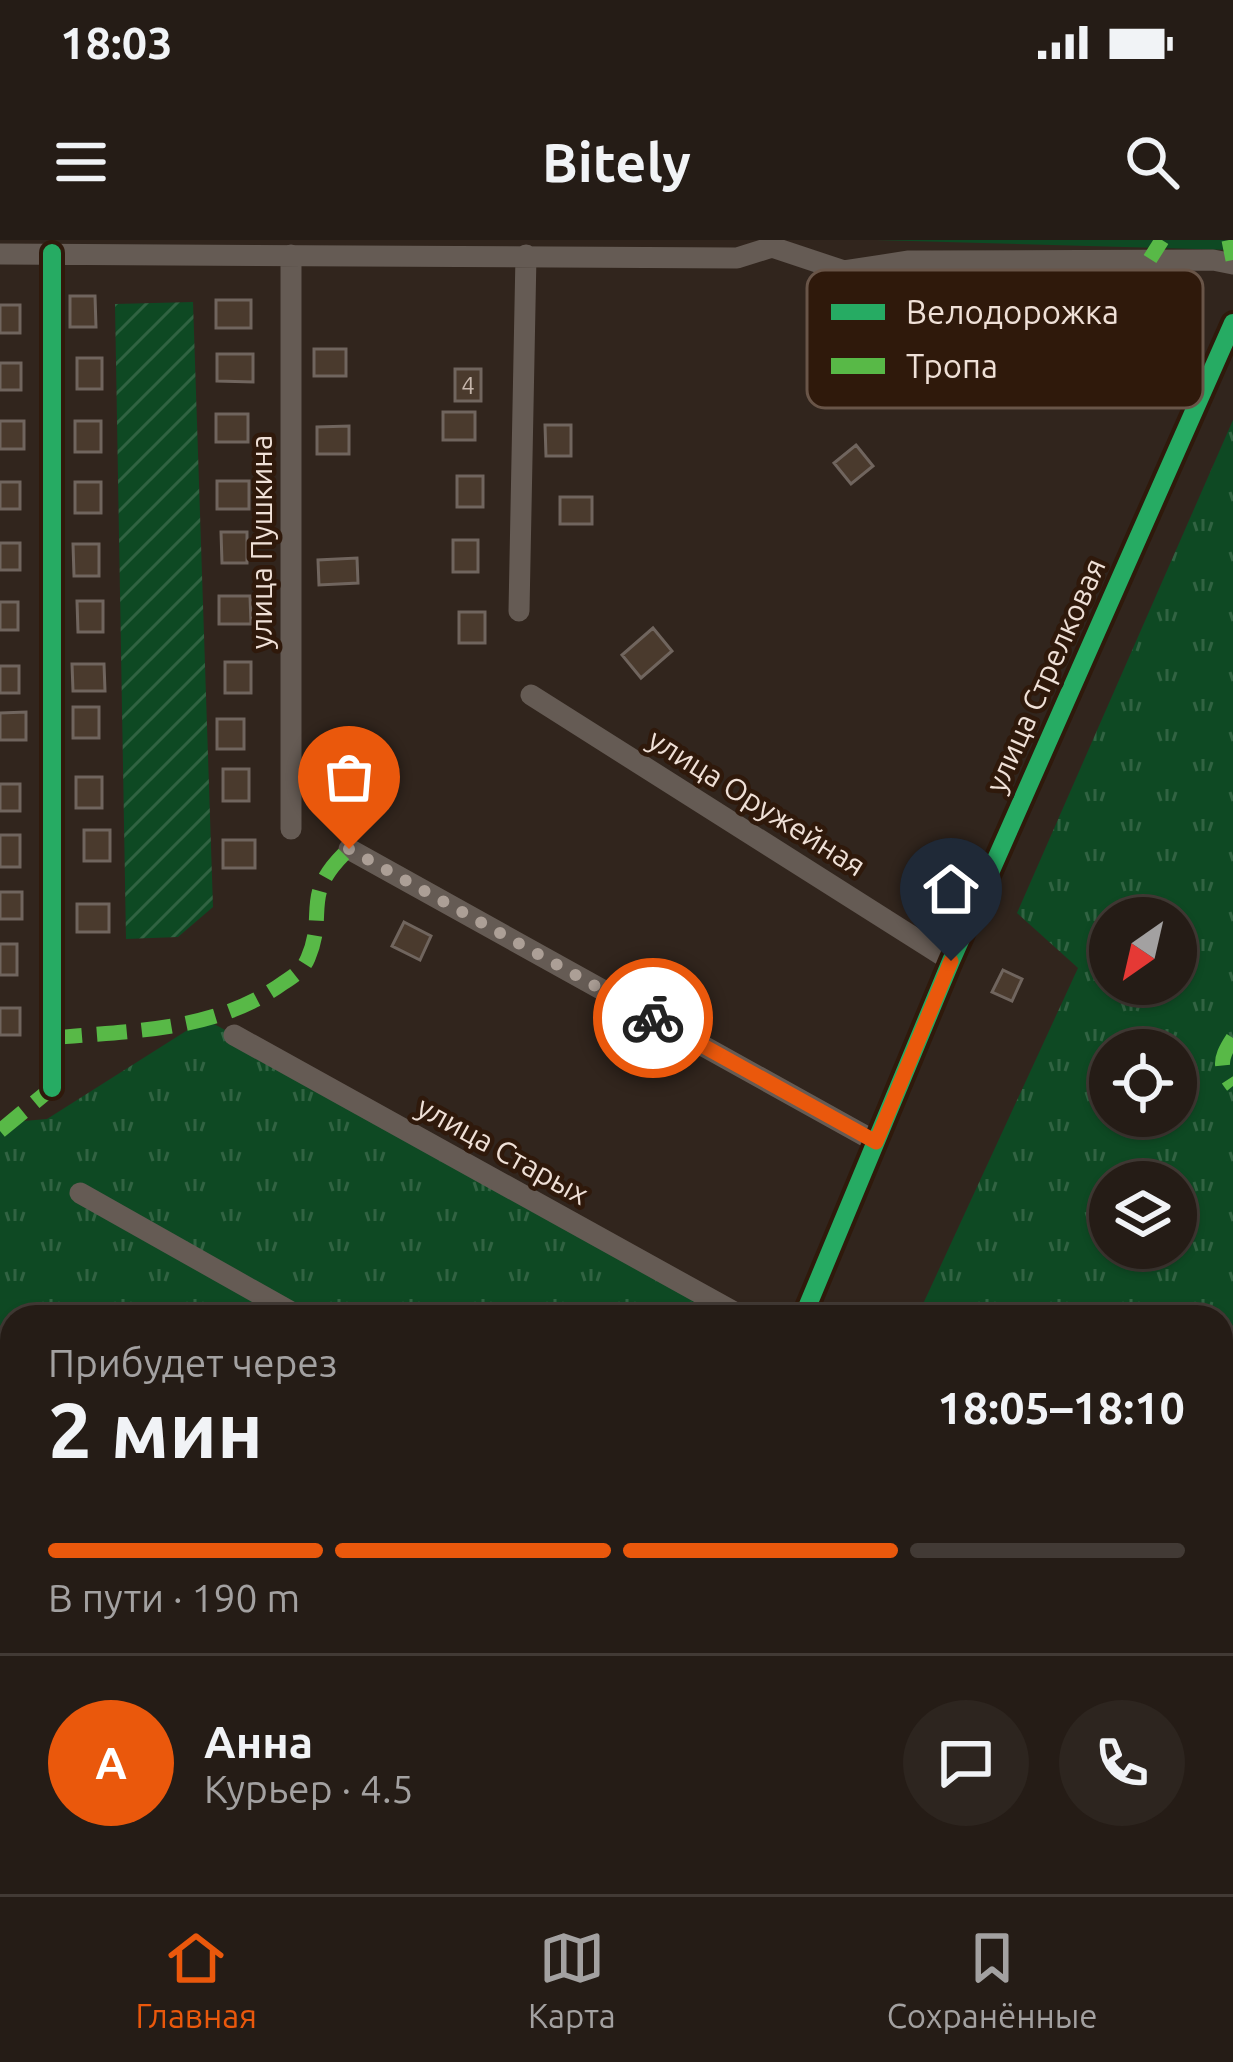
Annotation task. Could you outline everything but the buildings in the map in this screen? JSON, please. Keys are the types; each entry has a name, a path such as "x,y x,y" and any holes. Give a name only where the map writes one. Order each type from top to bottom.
{"street":[{"path":"0,254 737,258 772,244 841,270"},
{"path":"52,253 52,1088"},
{"name":"улица Пушкина","path":"291,255 291,829"},
{"path":"519,610 526,255"},
{"path":"850,270 909,261 1213,260 1233,264"},
{"name":"улица Стрелковая","path":"1203,391 1233,323"},
{"name":"улица Стрелковая","path":"808,1305 951,961 1195,408"},
{"name":"улица Оружейная","path":"531,695 951,961"},
{"path":"349,849 876,1142"},
{"name":"улица Старых","path":"234,1035 721,1305"},
{"path":"80,1193 279,1305"}],"green space":[{"path":"876,240 1233,240 1233,250"},
{"path":"193,302 213,907 178,937 126,939 115,304"},
{"path":"1233,420 1233,1305 923,1305 1078,968 1017,913"},
{"path":"205,1019 724,1305 0,1305 0,1123 47,1119"}],"marked path":[{"path":"1150,259 1162,240"},
{"path":"1229,240 1233,260"},
{"path":"52,1038 201,1020 257,999 283,983 306,962 319,892 349,849"},
{"path":"1233,1038 1222,1062 1233,1086"},
{"path":"0,1131 52,1088"}],"cycle path":[{"path":"52,253 52,1088"},
{"path":"1203,391 1233,323"},
{"path":"808,1305 951,961 1195,408"}],"way so far":[{"path":"349,849 653,1018"}],"route":[{"path":"653,1018 876,1142 951,961"}]}
